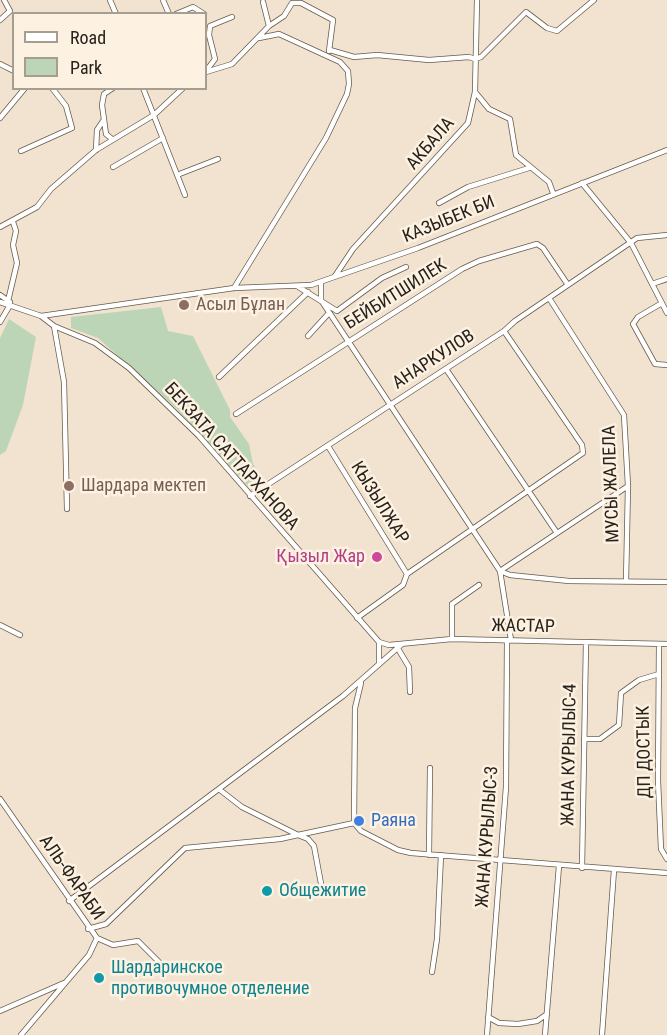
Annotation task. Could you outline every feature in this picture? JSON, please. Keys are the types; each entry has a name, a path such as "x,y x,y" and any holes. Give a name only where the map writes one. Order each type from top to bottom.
{"street":[{"path":"0,20 10,11 4,0"},
{"name":"АКБАЛА","path":"335,276 353,249 468,123 475,92 477,0"},
{"path":"259,38 279,34 328,52 354,57 377,55 429,60 469,57 476,59 481,57 526,12 547,28 557,32 594,0"},
{"path":"263,2 269,26"},
{"path":"207,72 232,64 269,26 284,16 292,3 301,3 333,20 328,52 348,71 347,94 326,138 234,288"},
{"path":"181,12 193,7 202,12"},
{"path":"210,26 232,17"},
{"path":"207,19 210,26 208,35 215,59 207,71"},
{"path":"0,118 23,90"},
{"path":"21,151 72,128 66,106 54,90"},
{"path":"105,90 102,99 103,120 106,134 112,140"},
{"path":"144,90 185,195"},
{"path":"0,227 37,207 51,189 96,150 154,115 181,90"},
{"path":"475,92 489,109 510,119 515,153 529,168 549,182 553,193"},
{"path":"96,150 98,130 103,120"},
{"path":"113,167 163,138"},
{"name":"КАЗЫБЕК БИ","path":"41,316 234,288 297,286 321,282 418,248 667,150"},
{"path":"177,175 218,159"},
{"path":"439,203 468,187 529,168"},
{"path":"582,183 631,243 667,313"},
{"path":"0,322 11,304 17,263 13,246 16,231 13,222"},
{"name":"АНАРКУЛОВ","path":"250,496 504,331 631,243 641,237 667,235"},
{"name":"БЕЙБИТШИЛЕК","path":"236,414 462,269 522,248 540,246 568,285"},
{"path":"297,286 339,310 382,278 406,267"},
{"path":"652,284 667,279"},
{"path":"321,282 321,300 329,313 500,572 569,581 667,582"},
{"path":"219,377 308,292"},
{"path":"0,295 11,304"},
{"name":"МУСЫ ЖАЛЕЛА","path":"549,298 622,411 626,426 628,486 626,582"},
{"path":"0,302 41,316"},
{"path":"662,303 638,317 633,324 655,364 667,365"},
{"path":"308,336 329,313"},
{"name":"БЕКЗАТА САТТАРХАНОВА","path":"41,316 54,326 95,343 129,368 199,436 379,642"},
{"path":"54,326 64,382 67,509"},
{"path":"357,618 404,585 407,574 580,456 584,450 504,331"},
{"path":"446,369 557,533"},
{"name":"КЫЗЫЛЖАР","path":"328,446 407,574"},
{"path":"500,572 628,486"},
{"name":"ЖАНА КУРЫЛЫС-3","path":"487,1035 506,787 509,641 500,572"},
{"path":"452,639 452,604 478,585"},
{"path":"0,625 20,634"},
{"name":"ЖАСТАР","path":"379,642 399,645 452,639 667,644"},
{"path":"379,642 379,664"},
{"name":"ЖАНА КУРЫЛЫС-4","path":"582,868 586,642"},
{"name":"ДП ДОСТЫК","path":"659,644 661,849 667,859"},
{"path":"69,902 220,790 361,681 399,645 409,666 410,692"},
{"path":"584,739 600,739 619,725 621,693 639,680 659,674"},
{"path":"361,681 355,708 354,823 361,831 398,850 429,855 667,873"},
{"path":"429,855 430,768"},
{"path":"220,790 242,807 308,839 314,846 322,889 354,894"},
{"name":"АЛЬ-ФАРАБИ","path":"0,799 88,929 97,938 113,945 138,941 162,964"},
{"path":"88,929 106,924 185,848 280,839 354,823"},
{"path":"432,972 437,939 441,855"},
{"path":"545,1035 559,866"},
{"path":"602,1035 614,870"},
{"path":"21,1035 67,982 88,955 97,938"},
{"path":"0,1011 67,982"},
{"path":"488,1017 499,1023 518,1024 537,1020 547,1014"}],"green space":[{"path":"161,307 168,331 193,336 230,410 230,417 249,444 253,464 265,482 253,492 178,410 98,338 71,328 71,317"},
{"path":"9,319 36,337 23,405 6,451 0,455 0,338"}],"place":[{"name":"Асыл Бұлан","path":"184,305"},
{"name":"Шардара мектеп","path":"69,486"},
{"name":"Қызыл Жар","path":"377,557"},
{"name":"Раяна","path":"359,821"},
{"name":"Общежитие","path":"267,891"},
{"name":"Шардаринское противочумное отделение","path":"99,978"}]}
